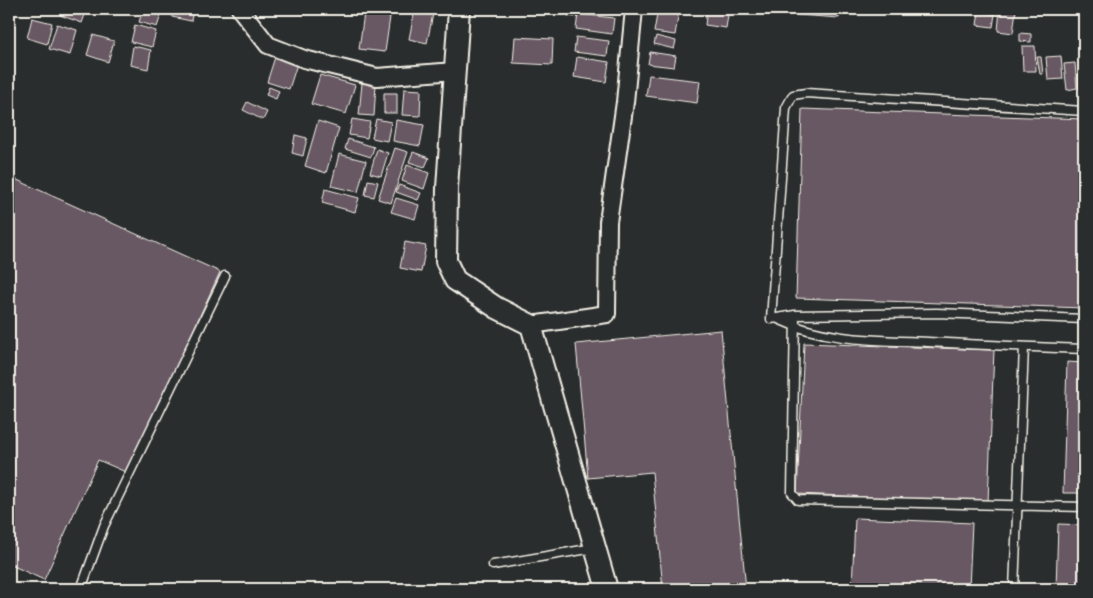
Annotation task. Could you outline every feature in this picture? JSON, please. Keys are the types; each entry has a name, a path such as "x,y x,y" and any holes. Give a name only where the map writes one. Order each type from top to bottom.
{"street":[{"path":"240,9 268,46 304,59 377,77 455,71"},
{"path":"459,9 446,217 446,261 455,280 498,308 531,325 606,314 608,222 625,102 634,9"},
{"path":"531,325 607,589"}],"lane":[{"path":"1084,111 806,93 793,95 786,108 771,319 795,315 937,313 1084,319"},
{"path":"81,589 104,526 225,276"},
{"path":"795,315 793,497 798,500 1084,507"},
{"path":"778,319 794,326 835,336 880,340 1084,349"},
{"path":"1014,589 1024,347"},
{"path":"492,565 594,548"}],"building":[{"path":"9,9 15,11 9,22"},
{"path":"62,9 87,9 82,23 60,15"},
{"path":"143,9 162,12 157,27 139,22"},
{"path":"174,9 193,9 191,21 172,17"},
{"path":"415,9 434,9 427,43 409,39"},
{"path":"543,9 565,9 564,15 543,11"},
{"path":"569,9 576,9 575,17 568,16"},
{"path":"658,9 679,11 675,35 654,32"},
{"path":"707,9 729,9 726,28 705,25"},
{"path":"798,9 840,9 839,18 798,15"},
{"path":"1000,9 1016,10 1013,33 998,31"},
{"path":"979,12 995,14 993,27 977,25"},
{"path":"364,13 390,17 385,52 359,49"},
{"path":"578,14 614,18 612,34 576,29"},
{"path":"32,18 52,23 47,44 27,38"},
{"path":"57,24 77,30 70,55 49,49"},
{"path":"135,25 156,31 152,47 131,42"},
{"path":"1020,33 1031,34 1031,42 1020,41"},
{"path":"93,35 114,41 108,62 87,55"},
{"path":"656,36 676,41 674,49 654,44"},
{"path":"515,37 553,39 552,65 513,63"},
{"path":"576,37 609,41 607,56 574,52"},
{"path":"9,42 14,44 9,63"},
{"path":"133,46 151,50 148,69 130,65"},
{"path":"1022,46 1035,46 1036,71 1023,71"},
{"path":"650,52 676,56 674,67 648,64"},
{"path":"1061,56 1063,79 1048,80 1046,57"},
{"path":"275,57 297,64 289,89 267,82"},
{"path":"577,57 609,62 606,82 574,77"},
{"path":"1037,57 1041,57 1043,74 1040,74"},
{"path":"1075,63 1077,88 1067,90 1064,64"},
{"path":"1078,74 1084,74 1084,89 1079,89"},
{"path":"320,75 355,85 346,114 311,104"},
{"path":"649,75 700,81 697,103 646,96"},
{"path":"362,83 376,84 374,116 359,115"},
{"path":"269,87 279,91 276,99 266,95"},
{"path":"404,89 421,90 420,116 402,115"},
{"path":"384,93 397,93 397,113 384,113"},
{"path":"247,102 267,112 263,120 243,110"},
{"path":"802,109 1084,119 1084,308 796,298"},
{"path":"352,119 370,122 367,138 349,135"},
{"path":"376,119 391,122 387,141 372,138"},
{"path":"396,120 424,125 420,146 393,141"},
{"path":"318,121 339,128 326,173 305,166"},
{"path":"295,135 307,138 303,156 292,153"},
{"path":"348,139 374,147 371,157 345,149"},
{"path":"395,148 408,152 391,203 378,199"},
{"path":"377,149 388,153 381,176 370,173"},
{"path":"413,152 429,158 425,167 409,162"},
{"path":"339,154 366,161 358,192 331,186"},
{"path":"407,165 429,173 424,189 402,181"},
{"path":"15,179 220,272 128,473 98,460 44,580 9,564 9,192"},
{"path":"368,180 378,182 374,197 365,195"},
{"path":"399,185 421,193 418,200 396,192"},
{"path":"325,189 359,198 355,212 322,203"},
{"path":"396,198 419,205 415,219 391,212"},
{"path":"405,242 426,246 421,272 400,268"},
{"path":"721,330 746,589 663,589 652,472 588,478 576,344"},
{"path":"804,343 994,350 988,502 797,494"},
{"path":"1067,362 1084,363 1084,493 1063,493"},
{"path":"855,518 972,523 969,589 852,589"},
{"path":"1058,524 1084,525 1084,589 1056,589"}]}
